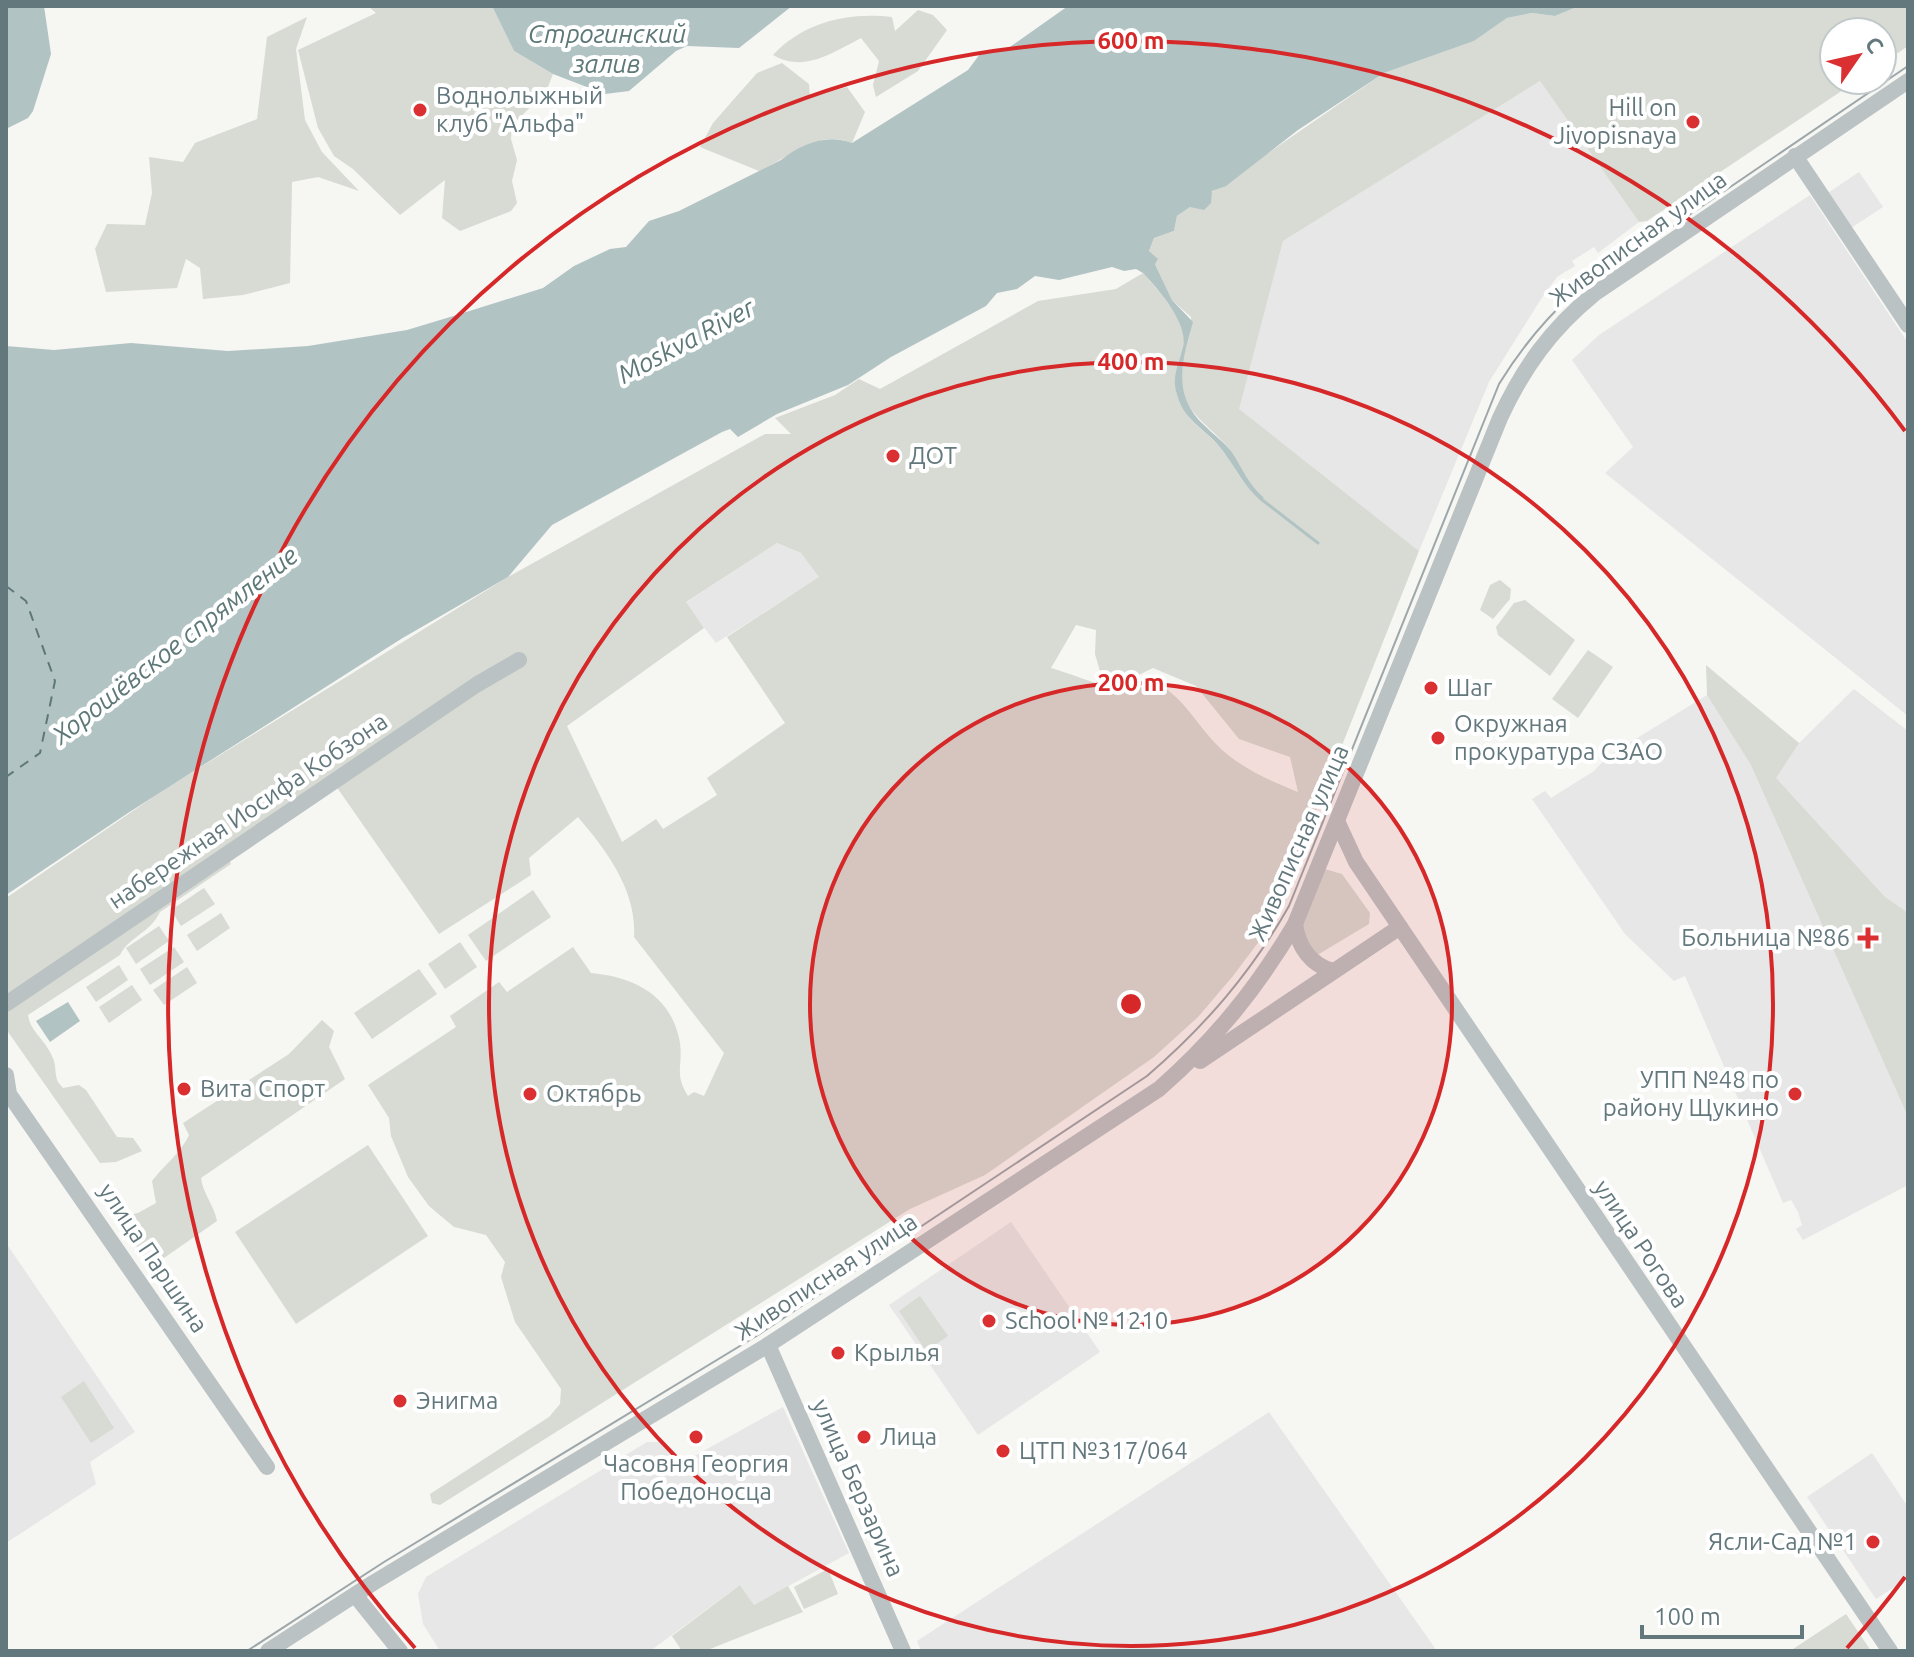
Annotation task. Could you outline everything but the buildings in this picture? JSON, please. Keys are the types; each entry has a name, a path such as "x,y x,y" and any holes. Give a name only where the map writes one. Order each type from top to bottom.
{"street":[{"name":"Живописная улица","path":"268,1651 768,1345 1159,1089 1236,1013 1295,924 1500,418 1529,363 1554,330 1594,294 1908,81"},
{"path":"1795,156 1908,325"},
{"name":"набережная Иосифа Кобзона","path":"6,1004 476,685 519,660"},
{"name":"улица Рогова","path":"1338,823 1356,862 1890,1651"},
{"path":"1322,862 1339,856 1356,862"},
{"path":"1295,924 1298,939 1311,960 1333,971"},
{"path":"1159,1089 1400,927"},
{"name":"улица Паршина","path":"6,1075 8,1095 267,1467"},
{"name":"улица Берзарина","path":"768,1345 903,1651"},
{"path":"355,1595 400,1651"}],"shaded area":[{"name":"Воднолыжный клуб \"Альфа\"","path":"368,6 492,6 514,51 553,74 546,92 512,125 511,139 517,160 512,181 517,203 511,211 460,231 442,218 445,180 400,215 353,169 334,156 318,128 298,50 376,13"},
{"path":"1579,6 1908,6 1908,46 1898,53 1898,16 1818,16 1818,96 1834,96 1647,221 1639,222 1540,81 1283,241 1239,409 1419,551 1280,902 1260,940 1198,1017 1154,1057 985,1175 910,1209 440,1505 432,1503 430,1494 549,1417 560,1404 561,1389 515,1322 501,1277 505,1262 486,1235 454,1227 429,1206 408,1177 391,1136 389,1118 368,1085 456,1027 450,1016 499,982 507,992 573,947 591,973 622,979 660,1001 676,1027 681,1051 680,1076 684,1088 688,1096 694,1092 704,1096 724,1053 634,937 631,904 609,858 578,817 529,858 531,875 439,934 329,776 228,856 231,864 160,912 120,955 28,1015 52,1056 58,1082 63,1088 79,1085 86,1090 117,1137 133,1138 142,1151 116,1162 100,1163 6,1029 6,898 162,791 508,577 765,434 791,434 775,418 835,395 859,379 880,389 1038,301 1116,289 1143,273 1170,305 1183,333 1183,349 1175,385 1183,409 1224,452 1245,484 1263,498 1232,452 1199,419 1186,401 1180,378 1191,317 1172,300 1149,251 1154,238 1174,231 1177,216 1384,73 1474,41 1507,18 1532,13 1555,16","holes":["777,543 801,553 819,577 727,637 785,723 707,778 717,795 663,829 656,819 622,842 567,726 704,628 686,602","1076,625 1096,630 1095,654 1102,678 1126,681 1153,668 1196,686 1239,739 1290,757 1298,792 1265,778 1234,759 1216,744 1176,697 1159,684 1116,688 1051,668"]},
{"path":"918,10 933,15 947,30 918,71 876,97 873,85 879,61 861,38 818,59 796,62 773,55 798,34 828,22 859,16 892,17 895,31"},
{"path":"307,17 296,49 305,120 322,152 359,191 318,177 292,182 290,283 243,295 203,299 200,268 186,259 177,288 106,292 95,249 107,224 145,225 152,193 149,157 183,162 195,143 257,119 267,37"},
{"path":"782,63 809,84 810,97 847,87 865,112 852,143 839,139 815,142 759,171 700,147 713,123 757,73"},
{"path":"1540,81 1639,222 1598,253 1594,247 1572,261 1575,266 1557,277 1541,299 1489,382 1419,551 1238,409 1283,241"},
{"path":"1859,172 1883,207 1851,228 1828,193"},
{"path":"1810,195 1908,343 1908,716 1605,473 1633,447 1572,360 1599,335"},
{"path":"777,543 801,553 820,577 716,643 685,603"},
{"path":"1500,580 1511,589 1510,599 1493,619 1480,610 1490,585"},
{"path":"1525,600 1575,640 1550,676 1498,635 1496,627 1514,603"},
{"path":"1588,650 1613,667 1578,718 1552,699"},
{"path":"1706,665 1799,743 1776,778 1885,897 1908,913 1906,1112 1751,765 1707,695"},
{"path":"1854,689 1908,731 1908,1185 1803,1240 1796,1229 1802,1225 1798,1212 1791,1200 1783,1203 1685,976 1674,981 1625,934 1532,799 1545,791 1551,798 1594,771 1608,756 1707,695 1751,764 1799,743"},
{"path":"1325,869 1342,874 1370,913 1369,924 1314,957 1299,925"},
{"path":"204,888 215,904 181,926 171,910"},
{"path":"533,890 551,917 486,961 468,935"},
{"path":"221,913 230,928 197,951 187,935"},
{"path":"159,926 169,941 136,964 126,948"},
{"path":"460,942 477,967 445,989 428,964"},
{"path":"174,947 184,962 150,985 140,969"},
{"path":"119,965 128,980 96,1002 86,987"},
{"path":"187,967 197,983 164,1005 153,990"},
{"path":"419,969 437,994 372,1039 354,1013"},
{"path":"132,985 142,1000 109,1023 99,1007"},
{"path":"322,1020 334,1031 329,1047 345,1079 201,1178 217,1221 151,1267 117,1218 138,1213 156,1203 152,1181 186,1141 189,1135 183,1123 289,1054"},
{"path":"368,1145 428,1236 296,1324 235,1232"},
{"name":"School № 1210","path":"1011,1222 1100,1352 978,1435 889,1305"},
{"path":"6,1243 135,1432 90,1462 96,1484 6,1543"},
{"path":"920,1296 948,1336 926,1351 899,1311"},
{"path":"84,1381 114,1428 91,1443 61,1397"},
{"path":"783,1407 849,1553 754,1605 740,1585 650,1651 440,1651 423,1624 418,1594 426,1577 647,1442 663,1442 678,1465"},
{"path":"1269,1412 1437,1651 921,1651 917,1641"},
{"name":"Ясли-Сад №1","path":"1872,1453 1908,1507 1908,1578 1876,1599 1807,1497"},
{"path":"828,1569 838,1594 804,1609 794,1587"},
{"path":"740,1585 754,1605 788,1586 803,1612 705,1651 682,1651 672,1636"},
{"path":"1846,1614 1871,1651 1790,1651"}],"water":[{"path":"6,6 44,6 51,54 33,111 28,118 6,129"},
{"name":"Строгинский залив","path":"492,6 792,6 739,48 687,46 676,51 629,91 605,94 553,74 514,51"},
{"path":"1068,6 1579,6 1555,16 1532,13 1507,18 1474,41 1384,73 1298,130 1226,186 1212,191 1211,203 1204,210 1190,207 1177,216 1174,231 1154,238 1149,251 1158,259 1155,264 1172,300 1193,322 1182,377 1187,402 1194,414 1232,452 1264,498 1260,500 1249,489 1223,451 1180,404 1175,382 1184,338 1171,307 1143,273 1136,269 1124,271 1112,267 1059,280 1035,276 1017,289 997,293 986,306 891,357 848,385 777,414 738,437 730,429 722,432 552,525 508,577 401,639 128,813 6,895 6,346 54,350 131,343 228,351 308,346 407,330 543,288 574,266 610,249 626,247 649,221 679,211 797,149 833,139 852,143 968,70 980,54 1007,49"},
{"path":"68,1002 80,1021 50,1042 36,1021"}],"waterway":[{"path":"1261,499 1318,543"}],"ferry route":[{"path":"6,586 26,601 55,681 40,753 6,777"}],"tram line":[{"path":"247,1651 384,1562 758,1335 1147,1076 1168,1057 1243,976 1289,906 1499,384 1524,348 1573,294 1908,66"}],"place":[{"name":"Воднолыжный клуб \"Альфа\"","path":"420,110"},
{"name":"Hill on Jivopisnaya","path":"1693,122"},
{"name":"ДОТ","path":"893,456"},
{"name":"Шаг","path":"1431,688"},
{"name":"Окружная прокуратура СЗАО","path":"1438,738"},
{"name":"Больница №86","path":"1868,938"},
{"name":"Вита Спорт","path":"184,1089"},
{"name":"Октябрь","path":"530,1094"},
{"name":"УПП №48 по району Щукино","path":"1795,1094"},
{"name":"School № 1210","path":"989,1321"},
{"name":"Крылья","path":"838,1353"},
{"name":"Энигма","path":"400,1401"},
{"name":"Часовня Георгия Победоносца","path":"696,1437"},
{"name":"Лица","path":"864,1437"},
{"name":"ЦТП №317/064","path":"1003,1451"},
{"name":"Ясли-Сад №1","path":"1873,1542"}],"water label":[{"name":"Moskva River","path":"686,341"},
{"name":"Хорошёвское спрямление","path":"175,645"}]}
